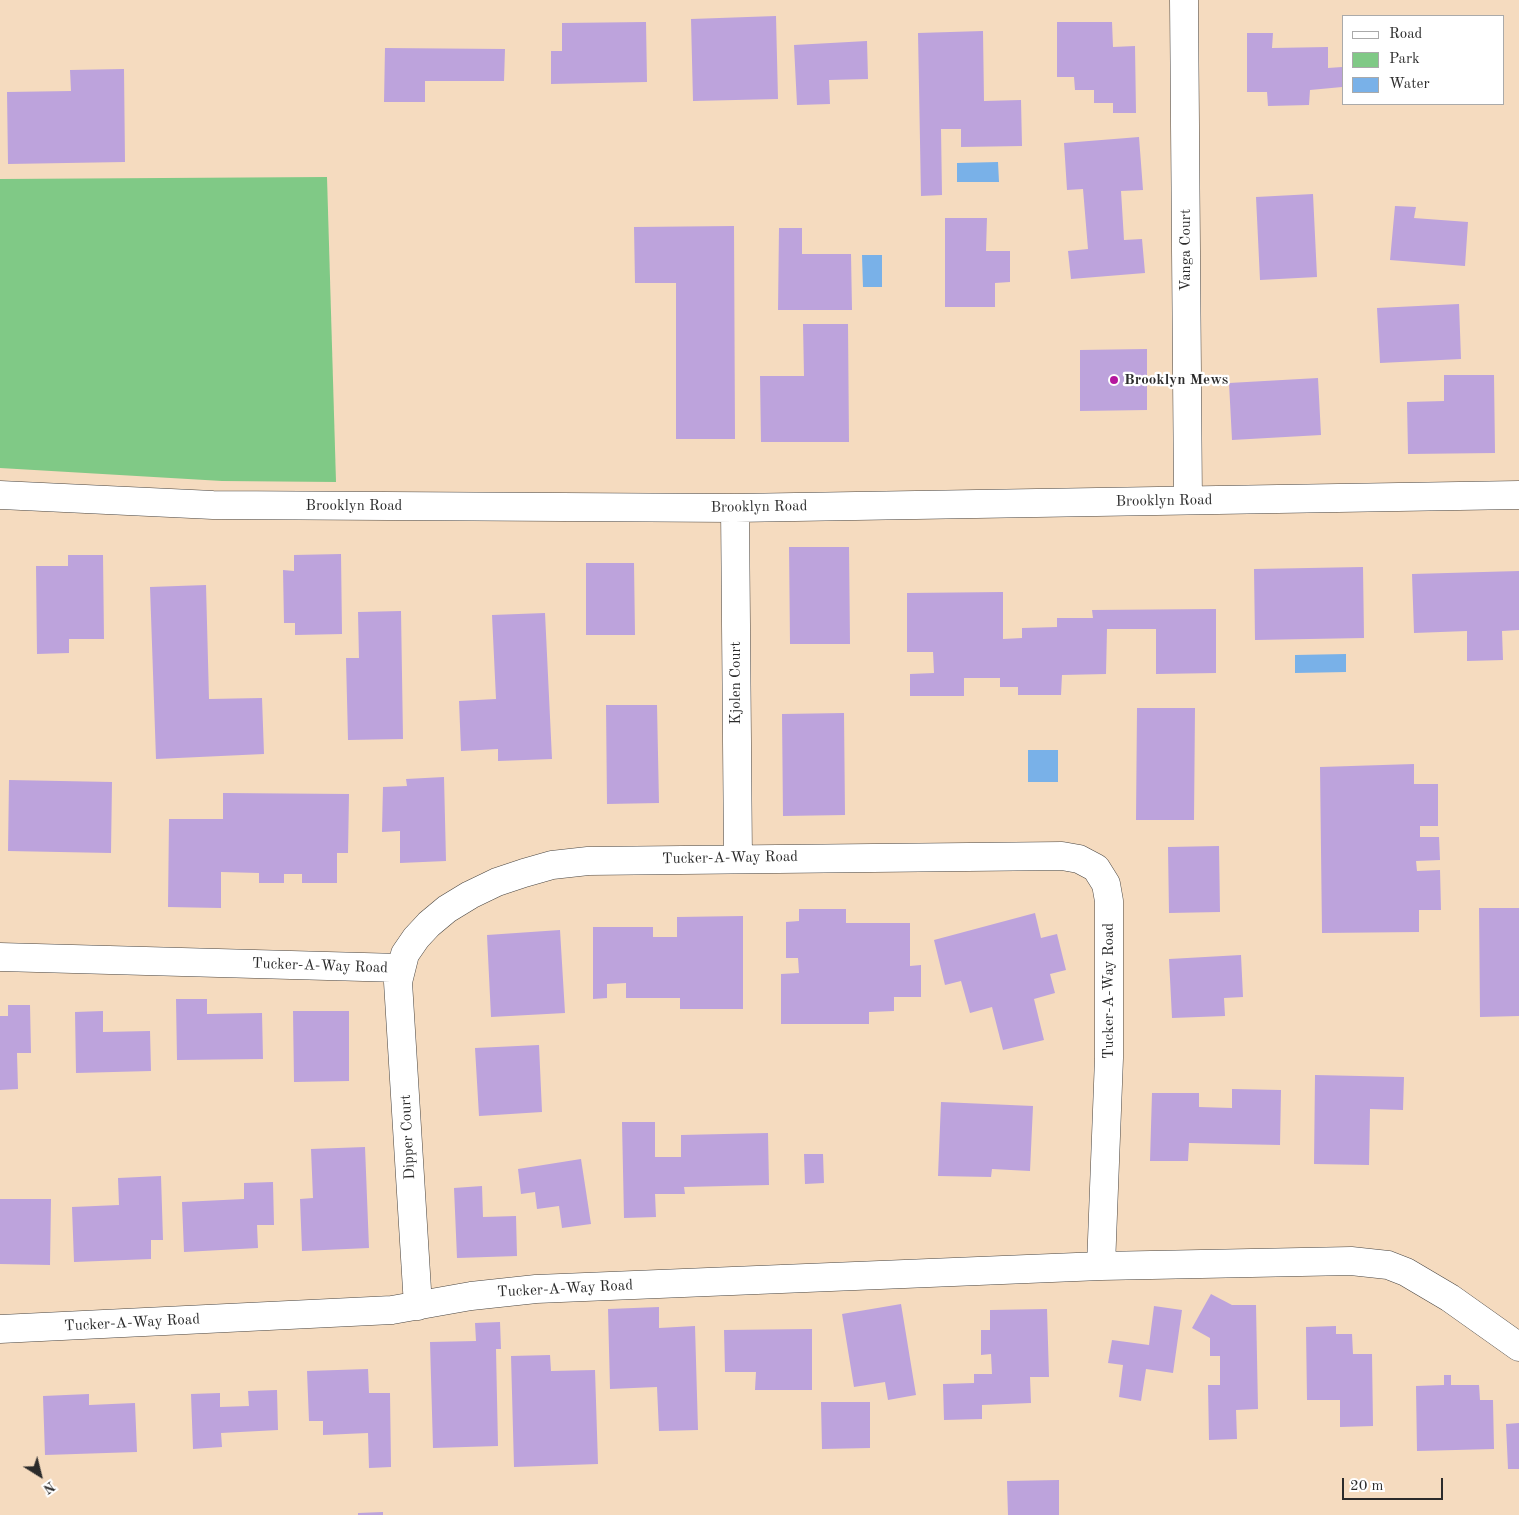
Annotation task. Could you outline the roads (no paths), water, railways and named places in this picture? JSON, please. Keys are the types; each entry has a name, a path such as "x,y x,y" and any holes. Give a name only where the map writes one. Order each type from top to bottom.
{"street":[{"name":"Vanga Court","path":"1184,0 1188,500"},
{"name":"Brooklyn Road","path":"0,495 213,505 735,508 1519,495"},
{"name":"Kjolen Court","path":"735,508 738,858"},
{"name":"Tucker-A-Way Road","path":"0,957 400,968 405,954 416,938 447,909 497,882 524,872 552,865 588,861 738,858 1062,856 1079,859 1096,868 1106,884 1110,901 1109,1058 1101,1266"},
{"name":"Dipper Court","path":"400,968 399,992 418,1306"},
{"name":"Tucker-A-Way Road","path":"0,1329 392,1310 478,1295 536,1289 1101,1266 1351,1261 1388,1265 1442,1293 1519,1347"}],"water":[{"path":"998,162 999,182 957,182 957,163"},
{"path":"862,255 882,255 882,287 863,287"},
{"path":"1346,654 1346,672 1295,673 1295,655"},
{"path":"1028,750 1058,750 1058,782 1028,782"}],"place":[{"name":"Brooklyn Mews","path":"1114,380"}]}
